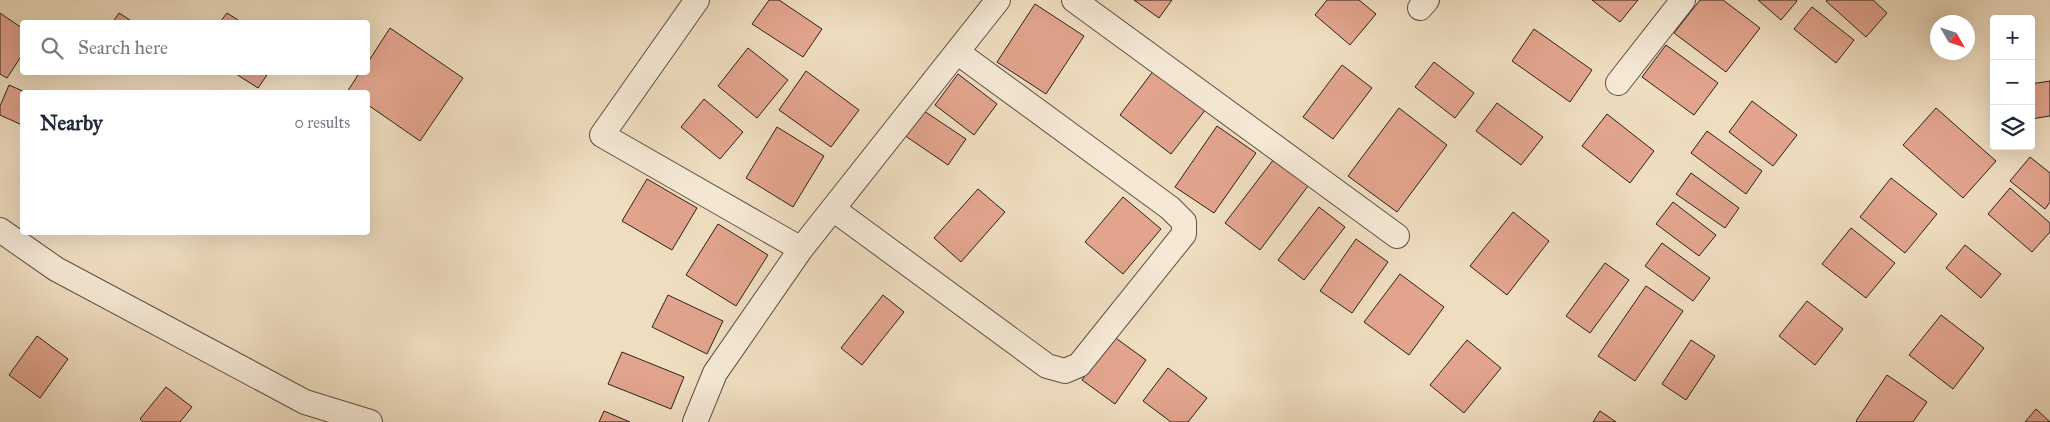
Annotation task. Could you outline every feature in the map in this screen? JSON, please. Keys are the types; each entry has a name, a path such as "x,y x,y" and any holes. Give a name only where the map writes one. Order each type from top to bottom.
{"street":[{"path":"697,0 602,135 801,250"},
{"path":"695,422 715,373 801,250 998,0"},
{"path":"1074,0 1397,236"},
{"path":"1618,83 1682,0"},
{"path":"834,209 1047,366 1065,371 1079,365 1184,234 1184,222 1170,208 957,52"},
{"path":"0,230 56,269 305,402 370,422"}],"building":[{"path":"769,0 779,0 822,29 803,57 752,24"},
{"path":"1134,0 1172,0 1159,18"},
{"path":"1327,0 1359,0 1376,14 1350,45 1315,15"},
{"path":"1592,0 1638,0 1620,22"},
{"path":"1700,0 1723,0 1760,28 1726,72 1674,33"},
{"path":"1758,0 1796,0 1797,1 1781,20"},
{"path":"1827,0 1873,0 1887,13 1866,37"},
{"path":"1035,4 1084,36 1046,94 997,62"},
{"path":"1812,7 1854,40 1836,63 1794,29"},
{"path":"0,13 20,27 20,58 7,78 0,74"},
{"path":"119,13 130,20 114,20"},
{"path":"227,13 238,20 222,20"},
{"path":"390,28 463,78 420,141 370,106 370,90 348,90 358,75 370,75 370,59"},
{"path":"1534,29 1592,70 1570,102 1512,61"},
{"path":"1666,45 1718,83 1694,115 1642,77"},
{"path":"748,48 788,80 757,118 718,86"},
{"path":"1434,62 1474,93 1455,118 1415,87"},
{"path":"1342,65 1372,88 1333,139 1303,117"},
{"path":"1154,70 1206,109 1171,154 1120,115"},
{"path":"806,71 859,110 831,147 779,110"},
{"path":"958,74 997,104 974,135 935,105"},
{"path":"238,75 267,75 258,88"},
{"path":"2050,81 2050,116 2035,118 2035,83"},
{"path":"9,85 20,90 20,124 0,115 0,106"},
{"path":"704,99 743,132 720,159 681,127"},
{"path":"1752,101 1797,135 1773,166 1729,132"},
{"path":"1497,103 1543,137 1521,165 1476,131"},
{"path":"918,107 966,139 948,165 901,133"},
{"path":"1399,108 1447,145 1397,212 1348,176"},
{"path":"1936,108 1996,161 1963,198 1903,145"},
{"path":"1607,114 1654,151 1630,183 1582,146"},
{"path":"1217,126 1256,153 1214,213 1175,187"},
{"path":"777,127 824,156 793,207 746,178"},
{"path":"1707,131 1762,171 1746,194 1691,153"},
{"path":"2030,157 2050,173 2050,202 2045,209 2010,181"},
{"path":"1274,159 1308,186 1260,250 1225,223"},
{"path":"1691,173 1739,208 1725,228 1676,194"},
{"path":"1891,178 1937,214 1905,253 1860,217"},
{"path":"647,179 697,208 672,250 622,221"},
{"path":"2010,188 2050,223 2050,232 2032,252 1988,214"},
{"path":"978,189 1005,212 961,262 934,238"},
{"path":"1123,197 1161,229 1123,274 1085,242"},
{"path":"1673,202 1716,235 1699,256 1656,224"},
{"path":"1319,207 1345,227 1304,280 1278,260"},
{"path":"1513,212 1549,241 1507,295 1470,266"},
{"path":"718,224 768,255 736,306 686,275"},
{"path":"1851,228 1895,263 1866,298 1822,264"},
{"path":"1356,239 1388,262 1352,313 1320,291"},
{"path":"1662,243 1710,278 1693,301 1645,266"},
{"path":"1965,245 2001,274 1981,298 1946,268"},
{"path":"1605,263 1629,280 1590,333 1566,316"},
{"path":"1400,274 1444,307 1409,355 1364,322"},
{"path":"1646,286 1683,311 1635,381 1598,356"},
{"path":"668,295 723,321 707,354 652,327"},
{"path":"883,295 904,312 862,365 841,348"},
{"path":"1807,301 1843,329 1815,365 1779,336"},
{"path":"1941,315 1984,348 1953,389 1909,355"},
{"path":"37,336 68,359 40,398 9,375"},
{"path":"1113,336 1146,360 1115,404 1082,380"},
{"path":"1467,340 1501,368 1464,413 1430,385"},
{"path":"1691,340 1715,356 1686,400 1662,384"},
{"path":"622,352 684,377 671,409 608,384"},
{"path":"1168,368 1207,398 1188,422 1171,422 1143,401"},
{"path":"1887,375 1927,402 1913,422 1857,422 1856,421"},
{"path":"166,387 192,407 180,422 143,422 140,419"},
{"path":"2036,409 2050,422 2025,422"},
{"path":"604,411 630,422 599,422"},
{"path":"1600,411 1616,422 1593,422"}]}
